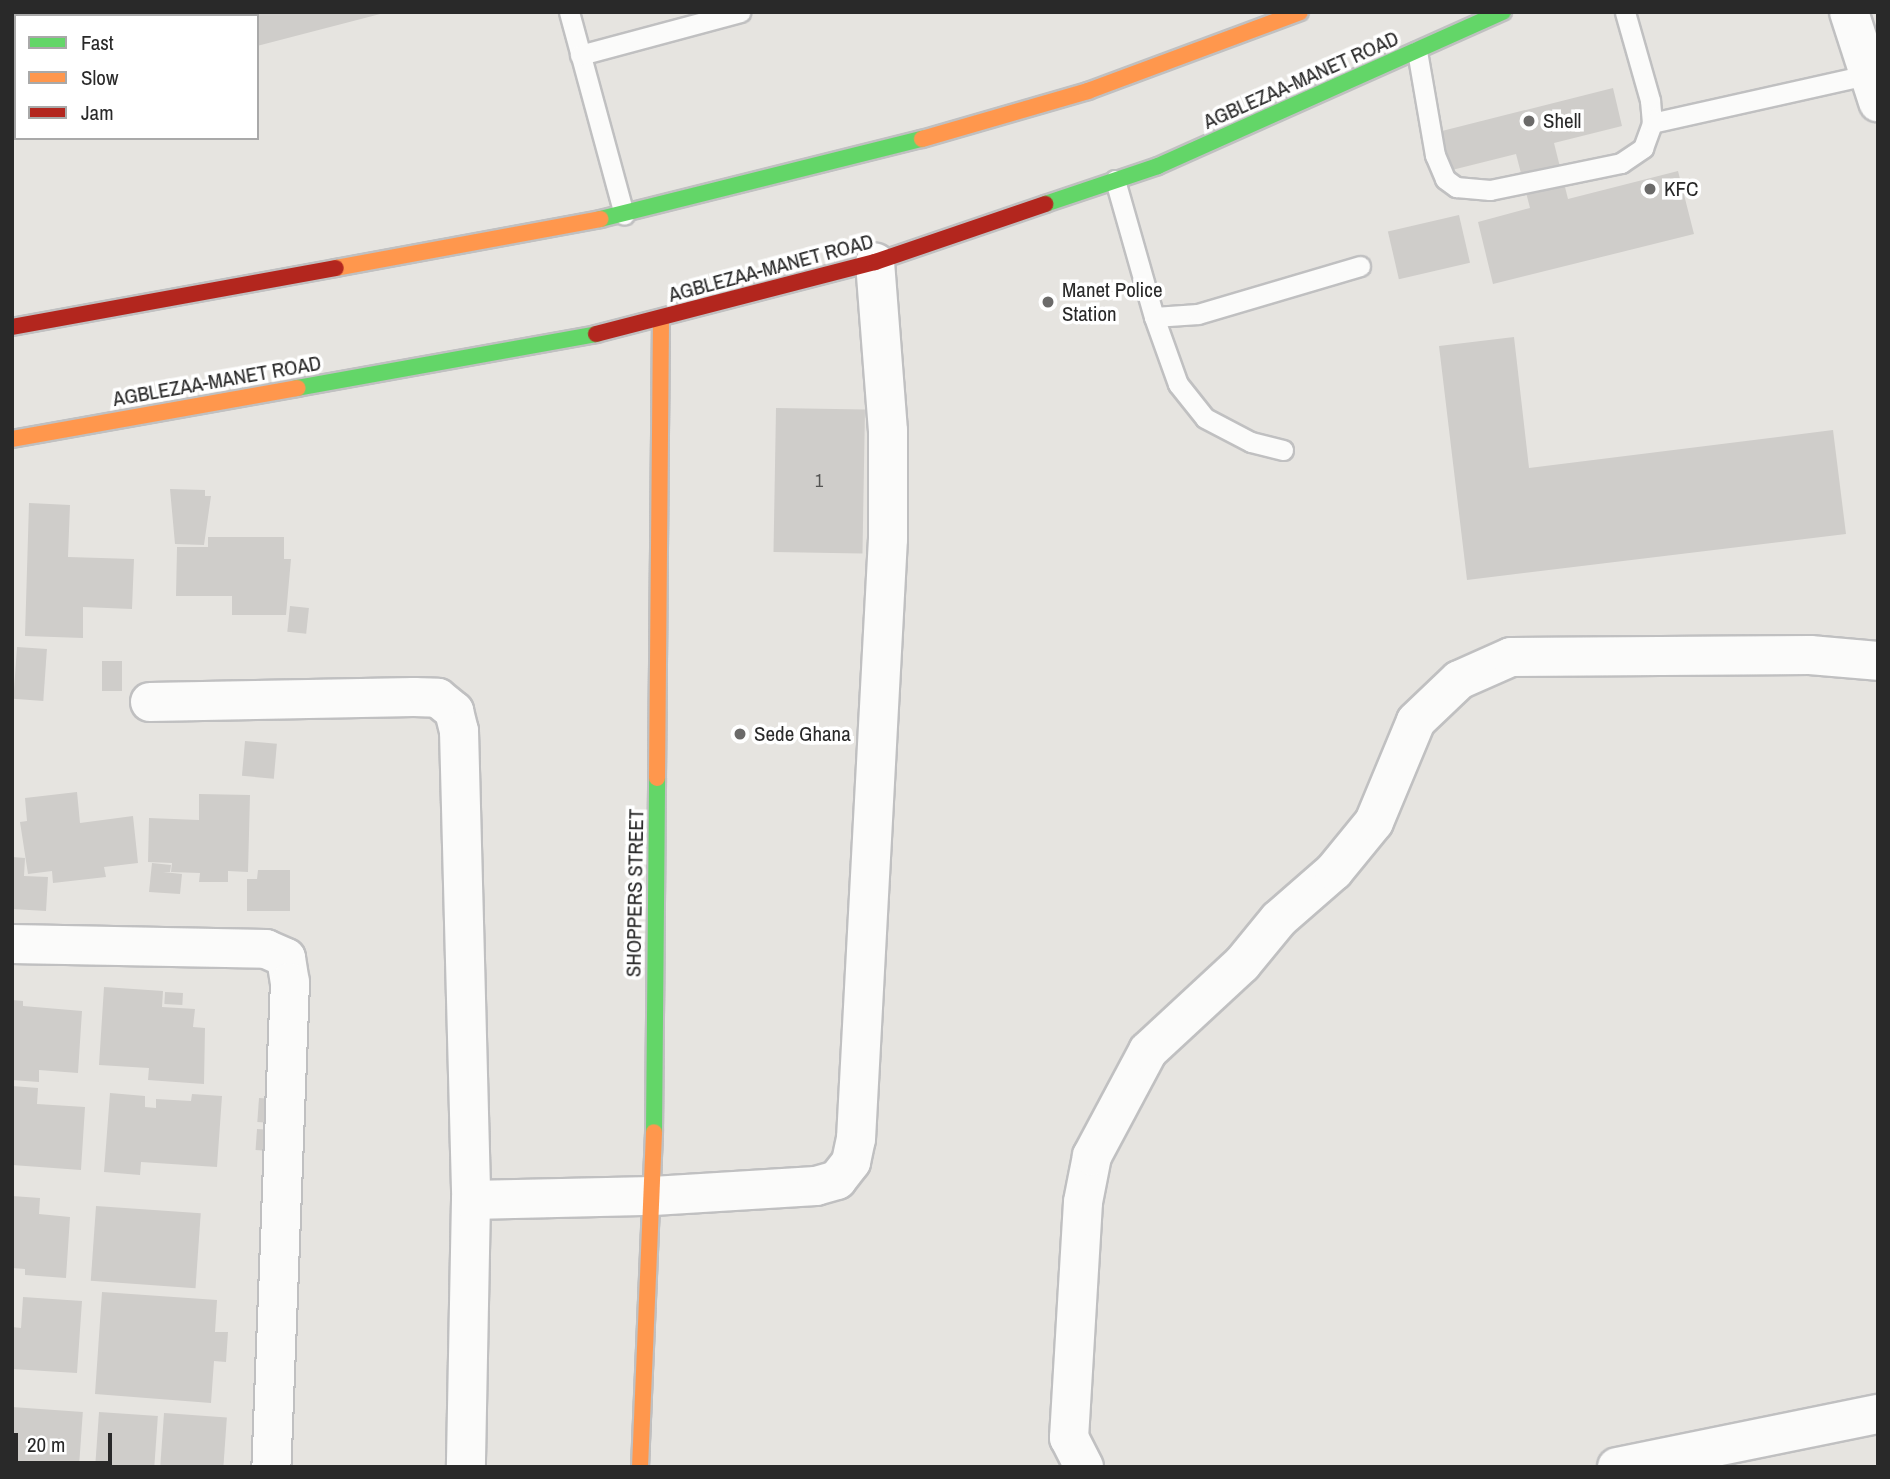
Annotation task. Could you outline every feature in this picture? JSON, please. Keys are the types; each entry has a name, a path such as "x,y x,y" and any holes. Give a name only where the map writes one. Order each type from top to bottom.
{"main road":[{"path":"12,327 624,215 882,151 1088,90 1300,12"},
{"name":"AGBLEZAA-MANET ROAD","path":"12,439 662,318 875,262 1158,166 1503,12"},
{"name":"SHOPPERS STREET","path":"640,1467 653,1196 662,318"}],"street":[{"path":"1849,12 1875,88"},
{"path":"471,1200 653,1196 817,1186 837,1180 851,1162 856,1139 888,539 888,431 875,262"},
{"path":"1084,1467 1069,1438 1083,1202 1092,1156 1148,1051 1242,964 1279,919 1334,871 1374,822 1416,721 1460,680 1511,657 1810,655 1878,661"},
{"path":"150,702 414,697 438,698 454,711 458,732 471,1200 466,1467"},
{"path":"12,944 266,949 286,958 290,982 271,1467"},
{"path":"1617,1467 1878,1414"}],"lane":[{"path":"569,12 624,215"},
{"path":"580,55 740,12"},
{"path":"1417,51 1435,155 1445,179 1456,187 1490,190 1621,163 1643,148 1652,123 1625,12"},
{"path":"1652,123 1875,88"},
{"path":"1115,180 1154,317 1178,384 1205,418 1251,442 1283,450"},
{"path":"1154,317 1198,314 1360,266"}],"building":[{"path":"12,12 384,12 259,45 259,14 14,14 12,109"},
{"path":"1613,88 1622,126 1554,143 1568,199 1678,171 1694,234 1493,284 1478,222 1530,208 1516,154 1448,171 1438,132"},
{"path":"1459,215 1470,263 1399,279 1388,231"},
{"path":"1514,337 1529,468 1833,430 1846,534 1467,580 1439,346"},
{"path":"776,408 865,410 862,554 773,552"},
{"path":"170,489 205,490 205,496 211,496 204,545 175,544"},
{"path":"29,503 70,505 68,557 134,559 132,609 83,607 83,638 25,636"},
{"path":"208,537 284,537 284,559 291,559 286,615 232,615 232,596 176,596 177,547 208,547"},
{"path":"290,606 309,608 306,634 287,632"},
{"path":"17,647 47,649 43,701 13,699"},
{"path":"102,661 122,661 122,691 102,691"},
{"path":"245,741 277,744 274,779 242,776"},
{"path":"77,792 80,823 133,816 138,863 104,867 106,877 53,883 52,871 28,874 20,822 27,821 25,798"},
{"path":"199,794 250,795 248,872 228,871 228,882 199,882 200,873 171,872 172,863 148,862 149,818 199,820"},
{"path":"12,857 25,858 24,876 48,877 46,911 12,909"},
{"path":"152,863 171,865 170,872 163,872 182,874 180,894 149,892"},
{"path":"258,870 290,870 290,911 247,911 247,879 257,879"},
{"path":"104,987 163,991 162,1007 195,1009 193,1027 205,1028 204,1084 148,1080 149,1068 99,1065"},
{"path":"165,992 183,993 182,1005 164,1004"},
{"path":"12,1000 23,1001 23,1006 82,1011 78,1073 39,1070 39,1082 12,1080"},
{"path":"12,1086 38,1088 37,1104 85,1107 81,1170 12,1165"},
{"path":"110,1093 145,1096 145,1107 156,1108 156,1099 191,1101 192,1094 222,1096 217,1167 141,1162 140,1175 104,1172"},
{"path":"259,1098 274,1099 272,1123 257,1122"},
{"path":"257,1129 271,1130 270,1151 256,1150"},
{"path":"12,1196 40,1198 39,1214 70,1217 66,1278 25,1275 25,1269 12,1268"},
{"path":"96,1206 201,1213 196,1288 91,1281"},
{"path":"102,1292 217,1300 215,1332 228,1332 226,1362 214,1361 211,1403 95,1394"},
{"path":"23,1297 82,1301 77,1373 12,1369 12,1327 21,1328"},
{"path":"12,1407 83,1412 79,1467 12,1467"},
{"path":"99,1412 158,1416 154,1467 95,1467"},
{"path":"164,1413 227,1417 223,1467 160,1467"}],"traffic: fast":[{"path":"1045,204 1158,166 1503,12"},
{"path":"600,219 922,139"},
{"path":"297,388 596,334"},
{"path":"654,1132 657,778"}],"traffic: slow":[{"path":"922,139 1088,91 1300,12"},
{"path":"336,268 600,219"},
{"path":"657,778 661,318"},
{"path":"12,439 297,388"},
{"path":"640,1467 654,1132"}],"traffic: jam":[{"path":"596,334 875,262 1045,204"},
{"path":"12,327 336,268"}],"place":[{"name":"Shell","path":"1529,121"},
{"name":"KFC","path":"1650,189"},
{"name":"Manet Police Station","path":"1048,302"},
{"name":"Sede Ghana","path":"740,734"}]}
